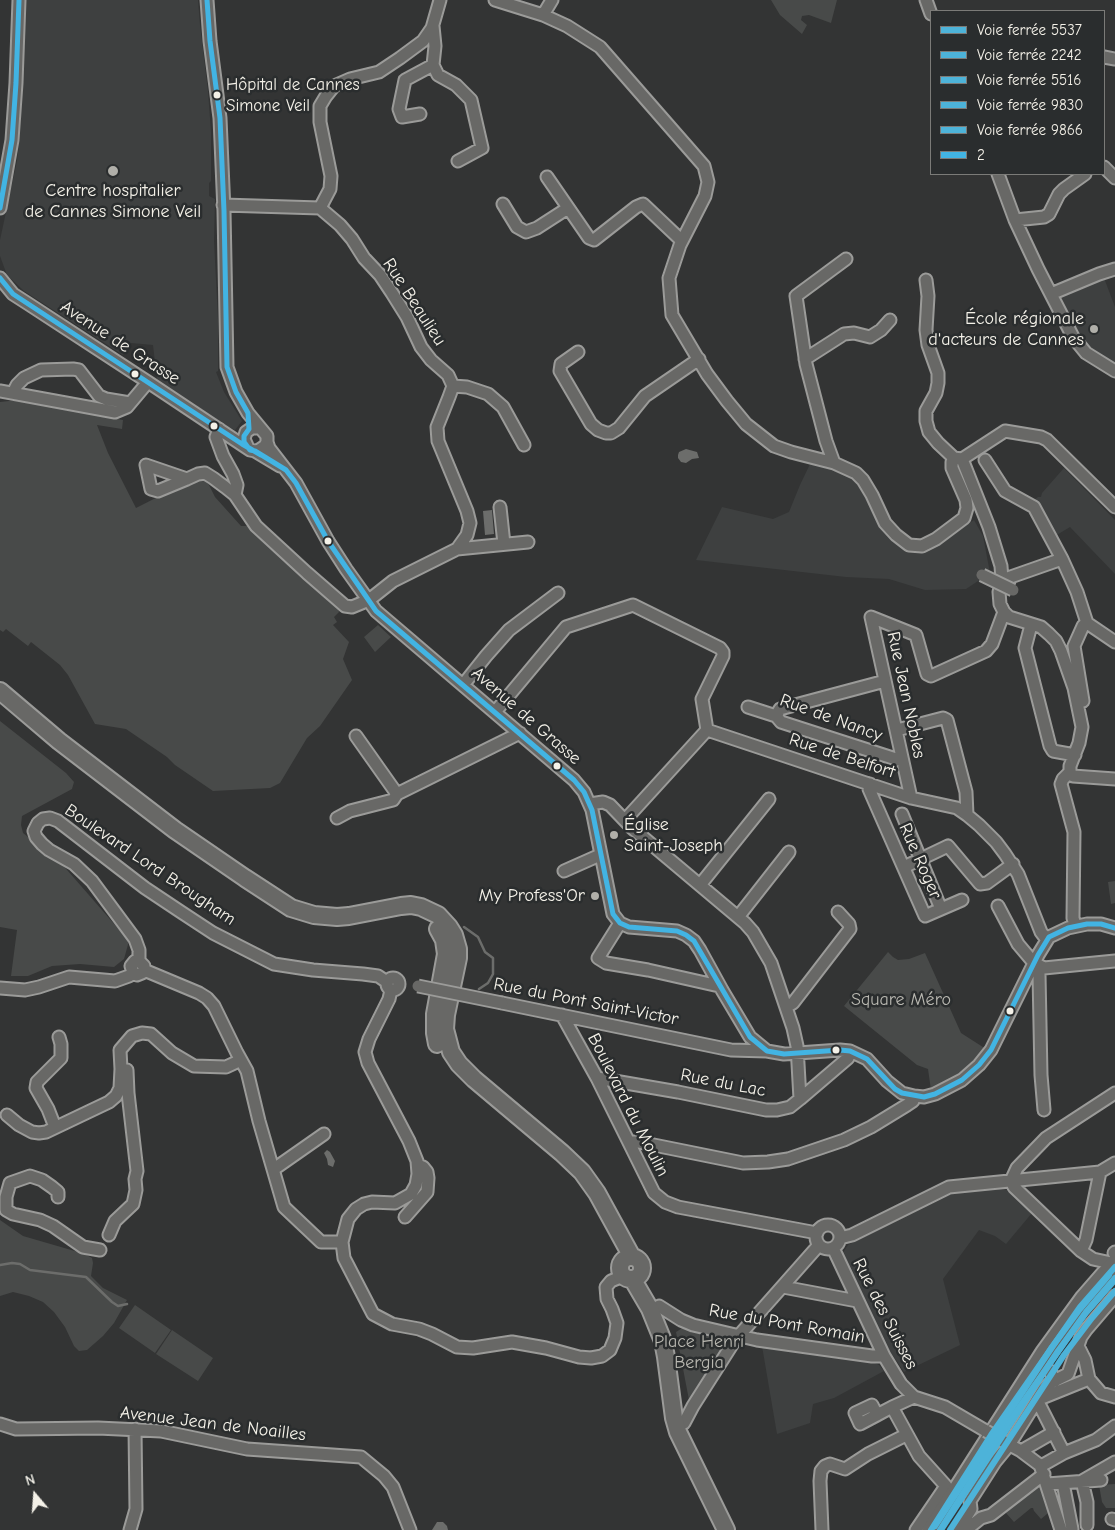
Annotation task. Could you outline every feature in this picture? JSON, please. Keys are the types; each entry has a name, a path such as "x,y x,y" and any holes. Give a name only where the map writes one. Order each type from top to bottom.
{"highway":[{"path":"0,691 59,741 175,830 291,908 314,915 337,917 411,906 421,907 438,915 454,935 458,949 445,1029 451,1052 459,1064 474,1079 582,1172 597,1193 632,1267 663,1341 667,1365 683,1411"},
{"path":"0,705 151,824 281,914 299,922 321,927 346,927 407,916 422,918 436,927 444,940 446,954 434,1022 437,1042 444,1060 457,1075 569,1170 593,1203 621,1255 632,1267 659,1306 664,1316 671,1342 683,1411 684,1442 726,1530"},
{"path":"941,1530 1071,1315 1109,1268"},
{"path":"931,1530 1041,1366"}],"street":[{"path":"0,208 12,140 16,83 18,0"},
{"path":"207,0 210,41 220,118 226,367 236,392 248,414 251,431 244,442 252,449 262,449 267,442"},
{"path":"223,205 320,208 330,189 332,176 320,122 320,106 334,86 350,79 378,72 422,42 433,26 440,0"},
{"path":"495,0 543,15 568,26 600,47 704,166 708,182 705,196 682,241 670,278 672,315 727,401 746,424 774,446 834,463 856,473 863,480 885,522 896,535 909,545 922,546 964,518 967,508 966,500 952,468 952,462 974,452 1004,432 1041,436 1047,440 1115,507"},
{"path":"543,15 552,0"},
{"path":"433,26 435,46 433,65 438,75 456,85 471,100 482,148 458,161"},
{"path":"420,114 402,117 398,109 405,80 433,65"},
{"path":"1105,168 1115,178"},
{"path":"998,175 1015,220 1073,337 1086,352 1115,371"},
{"path":"1015,220 1044,217 1049,214 1059,194 1084,175"},
{"path":"547,177 589,238 594,240 636,206 643,204 682,241"},
{"path":"503,204 516,227 526,232 537,228 568,208"},
{"name":"Rue Beaulieu","path":"320,208 340,224 352,238 364,258 380,276 407,317 421,347 431,360 448,375 453,386"},
{"path":"834,463 826,441 805,359 796,296 846,259"},
{"path":"1052,294 1115,269"},
{"name":"Avenue de Grasse","path":"0,278 13,294 222,431 286,470 296,483 328,541 376,611 520,733 574,780 584,792 590,804 613,914 620,923"},
{"path":"926,280 928,296 926,330 928,345 938,373 936,393 926,411 929,432 938,443 958,458 989,527 1001,566 1002,580 999,592 1000,604 1004,612 1010,617 1041,628 1050,634 1056,642 1074,688 1082,727"},
{"path":"805,359 844,334 870,337 881,330 890,320"},
{"path":"578,352 561,364 560,371 591,424 598,430 606,433 619,428 645,396 699,359"},
{"path":"12,393 24,378 40,370 73,369 80,370 98,396 130,403"},
{"path":"0,391 115,412 127,407 148,382"},
{"path":"457,549 467,536 470,523 467,511 438,441 437,427 450,398 453,386 467,387 488,394 503,407 524,444"},
{"path":"222,431 216,438 237,485 235,494"},
{"name":"Avenue de Grasse","path":"222,431 251,431"},
{"path":"251,431 267,436 269,448 286,470"},
{"path":"985,460 1005,490 1034,507 1077,592 1087,623 1115,642"},
{"path":"186,479 205,473 235,494 256,526 345,606 352,607 369,600 393,581 457,549 528,542"},
{"path":"500,507 504,544"},
{"path":"1002,580 1062,560"},
{"path":"982,575 1013,590"},
{"path":"463,685 510,630 558,593"},
{"path":"495,712 566,627 633,605 720,648 723,656 702,699 707,730 625,820"},
{"name":"Rue Jean Nobles","path":"911,798 871,617 916,635 927,674 931,676 986,651 992,644 1004,612"},
{"path":"1074,925 1074,832 1061,784 1070,772 1070,766 1085,720 1083,694 1074,646 1083,626 1087,623"},
{"path":"1031,625 1025,648 1050,746 1053,751 1075,755"},
{"path":"776,716 780,709 885,681"},
{"name":"Rue de Nancy","path":"748,707 776,716 781,722 902,761"},
{"path":"897,730 943,718 947,720 966,792 967,815"},
{"name":"Rue de Belfort","path":"707,730 911,798 957,808 996,842 1013,864 1041,932 1047,940"},
{"path":"337,818 350,812 393,800 397,794 520,733"},
{"path":"356,736 397,794"},
{"path":"1070,772 1074,776 1115,779"},
{"name":"Rue Roger","path":"870,784 869,789 925,916 962,900"},
{"path":"700,885 769,799"},
{"path":"590,804 608,803 661,854 738,917 753,932 768,957 793,1028 797,1046 800,1099"},
{"path":"902,814 941,910"},
{"name":"Boulevard Lord Brougham","path":"142,965 135,938 92,881 74,864 49,850 36,837 34,831 38,823 43,819 50,818 58,821 145,888 213,933 274,964 378,976 392,985"},
{"path":"904,867 948,846 982,888 1013,864"},
{"path":"738,917 789,852"},
{"path":"564,872 600,855"},
{"path":"998,906 1018,944 1034,963 1039,974 1041,1075 1044,1110"},
{"path":"786,1007 793,1003 847,935 850,929 849,924 838,912"},
{"path":"719,986 648,970 606,963 598,958 620,923 629,927 678,931 694,941 719,986 750,1036 758,1045 767,1051 784,1054 850,1051 867,1059 895,1089 902,1093 924,1097 935,1094 962,1080 979,1065 991,1050 1047,940 1057,932 1074,925 1101,924 1115,928"},
{"path":"1034,963 1044,968 1115,962"},
{"path":"0,988 24,990 69,977 115,981 129,976 133,972 131,969 132,963 142,965 206,998 214,1006 247,1071 284,1207 321,1242 342,1242"},
{"path":"392,985 389,999 365,1052 368,1063 409,1141 418,1165 416,1185 410,1194 395,1203 372,1202 364,1204 356,1209 348,1219 342,1242 344,1258 373,1314 392,1324 419,1329 432,1334 458,1347 512,1342 591,1358 602,1356 610,1350 615,1338 617,1323 607,1299 606,1287 632,1267"},
{"name":"Rue du Pont Saint-Victor","path":"392,985 418,986 731,1050 767,1051"},
{"name":"Boulevard du Moulin","path":"562,1015 597,1078 654,1193 665,1202 678,1207 818,1239"},
{"path":"7,1115 19,1125 32,1132 39,1133 46,1132 110,1102 120,1088 120,1050 132,1036 142,1033 151,1034 172,1053 194,1066 226,1067 241,1060"},
{"path":"54,1127 48,1110 36,1088 37,1082 61,1058 59,1037"},
{"path":"108,1236 115,1221 133,1204 136,1190 135,1179 137,1171 128,1093 125,1044"},
{"name":"Rue du Lac","path":"597,1078 766,1110 777,1110 790,1107 800,1099 848,1058 850,1051"},
{"path":"1011,1181 1017,1168 1046,1138 1115,1093"},
{"path":"629,1142 639,1142 743,1163 788,1159 844,1140 872,1127 913,1101 914,1096"},
{"path":"274,1169 324,1134"},
{"path":"818,1239 825,1248 949,1187 1100,1172 1115,1163"},
{"path":"404,1217 431,1194 427,1172 418,1165"},
{"path":"1081,1251 1086,1240 1100,1172"},
{"path":"58,1197 58,1192 52,1187 42,1180 30,1176 10,1183 6,1198 6,1210 13,1214 40,1220 53,1226 83,1247 100,1250"},
{"path":"958,1530 972,1509 970,1501 1044,1389 1068,1374 1109,1268 1081,1251 1014,1187 1011,1181"},
{"path":"683,1411 739,1335 782,1287 818,1239 821,1228 832,1226 838,1231 836,1243"},
{"name":"Rue des Suisses","path":"836,1243 858,1301 884,1356 901,1384 914,1396 945,1407 1021,1451 1044,1475"},
{"path":"782,1287 858,1301"},
{"name":"Rue du Pont Romain","path":"659,1306 693,1325 757,1340 884,1356"},
{"path":"1078,1346 1085,1360 1089,1379 1102,1393 1115,1397"},
{"path":"1041,1366 1050,1371 1055,1381"},
{"path":"1037,1400 1089,1379"},
{"path":"877,1415 914,1396"},
{"path":"1037,1400 1064,1453"},
{"path":"892,1407 919,1456 946,1486 916,1530"},
{"name":"Avenue Jean de Noailles","path":"0,1424 16,1429 98,1428 161,1431 247,1449 361,1457 384,1476 393,1487 410,1530"},
{"path":"966,1530 981,1518 990,1515 1044,1475 1064,1453 1096,1440 1115,1426"},
{"path":"130,1530 136,1509 135,1429"},
{"path":"1021,1451 1054,1432"},
{"path":"822,1530 820,1480 821,1471 825,1466 830,1464 845,1468 906,1435"},
{"path":"1082,1481 1115,1462"},
{"path":"1044,1475 1063,1482 1101,1480"},
{"path":"1044,1475 1066,1529"},
{"path":"1082,1481 1087,1502 1087,1525"},
{"path":"1063,1482 1066,1529"}],"shaded area":[{"name":"Centre hospitalier de Cannes Simone Veil","path":"24,0 198,0 211,132 211,181 209,183 209,196 215,199 214,241 218,319 218,371 216,372 224,392 242,421 235,430 157,379 153,345 131,343 123,355 24,291 7,275 0,256 0,240 17,161 20,134"},
{"name":"École régionale d'acteurs de Cannes","path":"1104,278 1115,307 1115,364 1113,366 1099,358 1078,338 1059,301 1062,294"},
{"path":"686,449 697,452 699,458 692,459 686,463 681,462 678,458 679,452"},
{"path":"810,464 832,468 850,476 862,488 877,522 899,546 918,551 954,533 974,520 983,536 990,573 966,589 925,590 889,579 846,577 696,560 722,507 773,519 789,512"},
{"path":"1064,468 1115,520 1115,574 1070,527 1055,536 1041,509 1034,500 1041,497 1042,493"},
{"path":"492,510 494,534 485,535 483,511"},
{"path":"327,1150 335,1161 333,1167 328,1165 324,1153"},
{"path":"1002,1188 1009,1191 1032,1213 1006,1244 995,1236 979,1230 943,1279 960,1345 904,1372 885,1344 842,1254 848,1245 951,1193"},
{"path":"762,1346 873,1362 884,1371 834,1398 813,1404 810,1423 777,1434"},
{"path":"437,1522 443,1522 448,1530 432,1530"}],"green space":[{"path":"771,0 837,0 831,23 809,15 802,16 801,20 807,25 802,34 780,15"},
{"path":"23,401 123,420 122,429 97,425 108,453 136,508 201,475 215,497 241,526 248,526 338,608 339,612 334,617 337,622 333,625 349,642 343,659 352,680 320,726 307,738 280,783 270,788 213,791 126,729 95,724 68,675 60,665 31,642 28,646 6,629 3,632 0,630 0,402"},
{"path":"378,625 391,637 375,652 364,637"},
{"path":"0,721 66,773 74,782 72,789 22,816 21,825 23,833 61,863 129,941 124,959 114,967 80,964 52,966 28,976 11,976 17,930 0,927"},
{"path":"1115,881 1115,903 1111,904 1108,882"},
{"name":"Square Méro","path":"888,952 898,960 909,959 925,953 961,1033 986,1049 958,1076 931,1090 928,1069 917,1065 844,1006"},
{"path":"0,1220 23,1236 85,1254 92,1258 91,1276 103,1288 127,1300 114,1323 87,1350 79,1351 74,1346 65,1327 54,1312 43,1302 13,1292 0,1296"},
{"path":"135,1305 171,1330 155,1353 119,1328"},
{"name":"Place Henri Bergia","path":"684,1327 701,1334 733,1338 689,1400 676,1332"},
{"path":"172,1330 213,1358 198,1381 156,1354"},
{"path":"1037,1484 1046,1489 1053,1509 1041,1519 1031,1508 1014,1522 1006,1513 1010,1503"},
{"path":"1115,1484 1115,1508 1106,1508 1102,1502 1099,1485"}],"waterway":[{"path":"464,927 478,937 485,952 493,958 493,974 488,983 479,989"},
{"path":"0,1265 20,1264 30,1270 86,1277 118,1306 127,1304"}],"rail line":[{"name":"5537","path":"931,1530 991,1435 1080,1307 1115,1267"},
{"name":"9866","path":"935,1526 1052,1347 1080,1309 1109,1275"},
{"name":"9830","path":"940,1530 997,1439 1086,1312 1115,1278"},
{"name":"2242","path":"941,1530 1058,1351 1086,1313 1115,1280"},
{"name":"5516","path":"950,1530 1064,1355 1115,1291"}],"transit line":[{"name":"2","path":"0,208 12,140 19,0"},
{"name":"2","path":"207,0 210,41 220,118 227,367 236,392 248,413 249,429 244,436 244,442 250,450 255,451 286,470 296,483 328,541 376,611 574,780 584,792 592,810 613,914 620,923 629,927 677,931 694,941 750,1037 767,1051 784,1054 850,1051 867,1059 895,1089 902,1093 924,1097 935,1094 962,1080 979,1065 991,1050 1038,955 1049,937 1068,928 1087,924 1101,924 1115,928"},
{"name":"2","path":"0,278 13,294 261,455"}],"place":[{"name":"Hôpital de Cannes Simone Veil","path":"217,95"},
{"name":"Centre hospitalier de Cannes Simone Veil","path":"113,171"},
{"name":"École régionale d'acteurs de Cannes","path":"1094,329"},
{"name":"Église Saint-Joseph","path":"614,835"},
{"name":"My Profess'Or","path":"595,896"}]}
